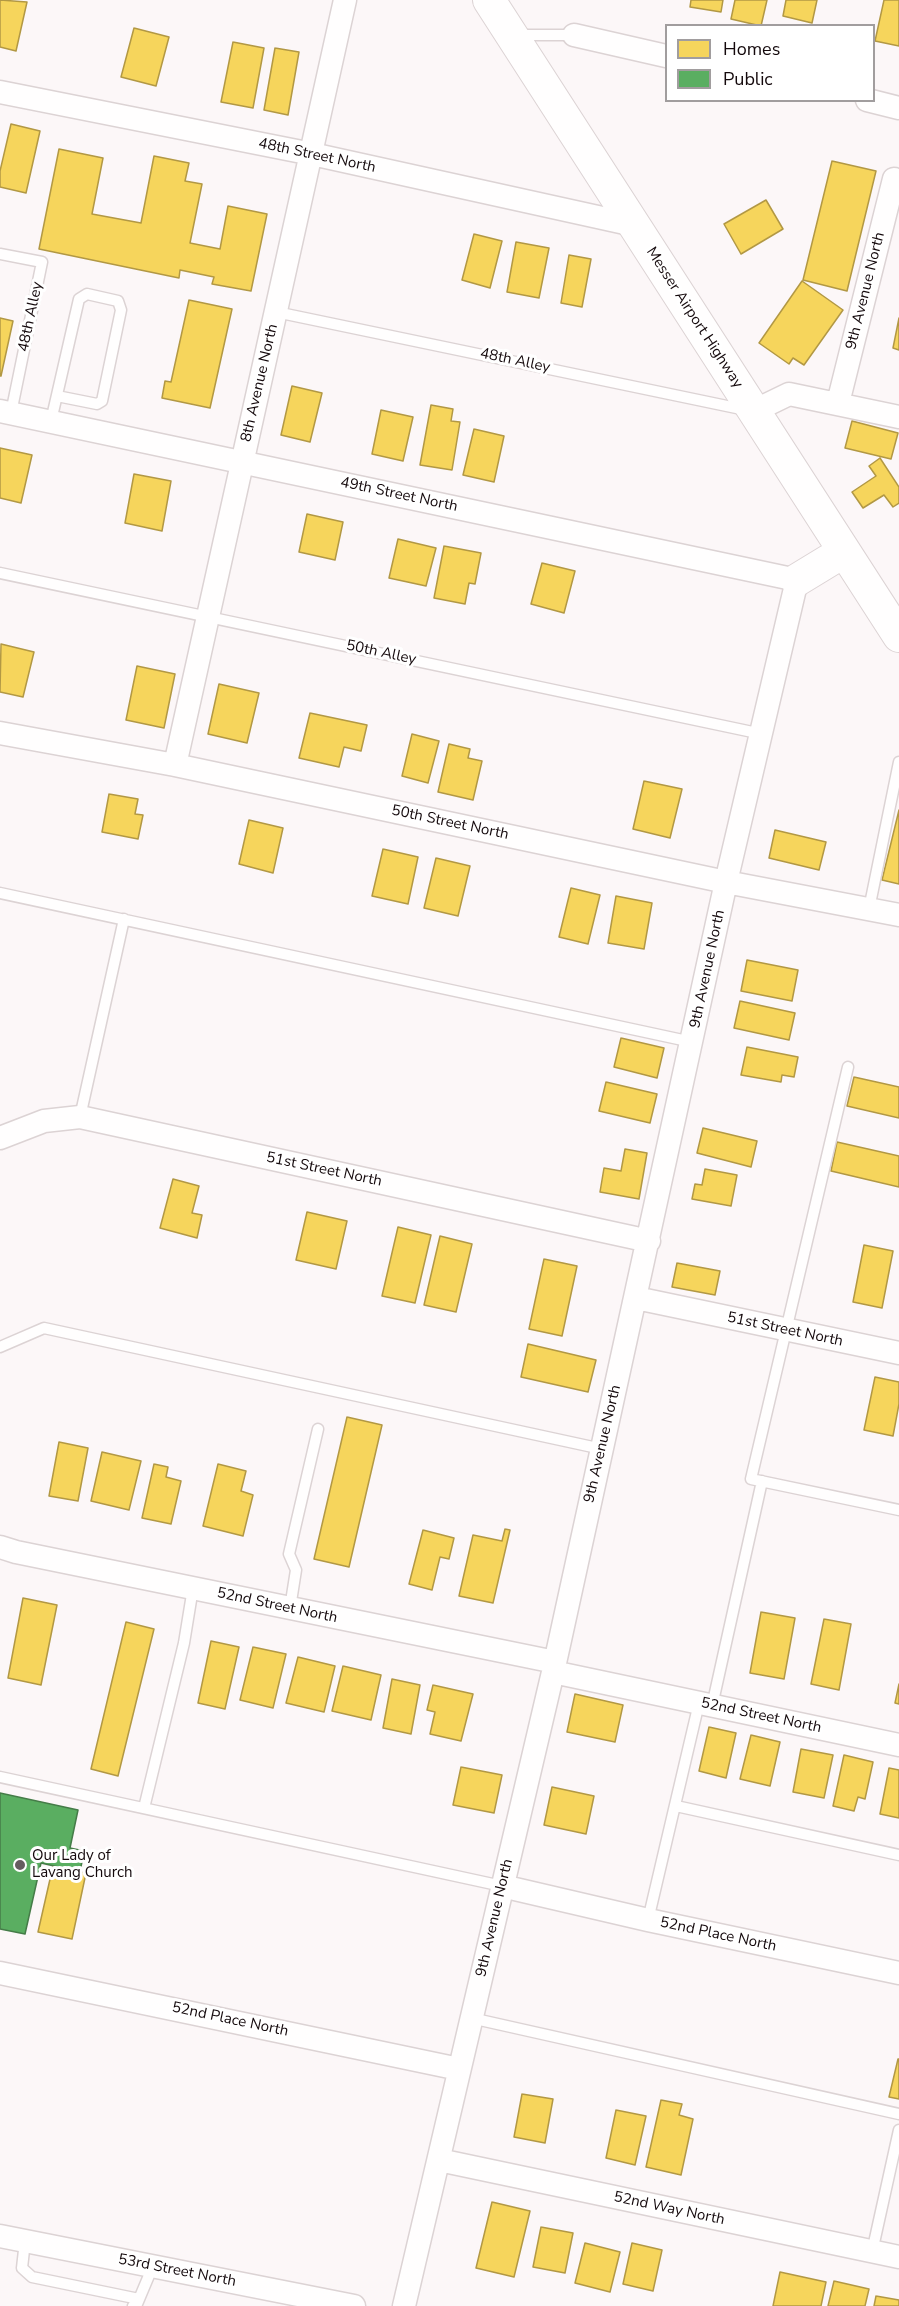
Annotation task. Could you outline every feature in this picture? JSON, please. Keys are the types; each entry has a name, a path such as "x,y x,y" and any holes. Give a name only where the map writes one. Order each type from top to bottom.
{"main road":[{"name":"Messer Airport Highway","path":"489,0 899,636"},
{"path":"797,580 843,552"}],"street":[{"name":"8th Avenue North","path":"175,765 345,0"},
{"path":"574,35 665,56"},
{"name":"48th Street North","path":"0,92 312,154 634,225"},
{"path":"875,102 899,108"},
{"name":"9th Avenue North","path":"838,403 894,179"},
{"path":"754,411 789,394 899,417"},
{"name":"49th Street North","path":"5,412 797,580"},
{"name":"9th Avenue North","path":"404,2306 554,1667 726,882 797,580"},
{"name":"50th Street North","path":"0,733 175,765 726,882 899,915"},
{"name":"51st Street North","path":"0,1138 44,1122 80,1117 649,1241"},
{"name":"51st Street North","path":"636,1298 899,1353"},
{"name":"52nd Street North","path":"0,1547 290,1608 554,1667 706,1704 899,1745"},
{"name":"52nd Place North","path":"502,1886 648,1920 899,1973"},
{"name":"52nd Place North","path":"0,1972 459,2068"},
{"name":"52nd Way North","path":"439,2160 899,2257"},
{"name":"53rd Street North","path":"0,2236 354,2306"}],"lane":[{"path":"512,35 574,35"},
{"name":"48th Alley","path":"0,254 42,262 5,412"},
{"path":"51,422 79,299 87,294 118,301 121,310 102,401 97,404 57,396"},
{"name":"48th Alley","path":"276,312 754,411"},
{"name":"50th Alley","path":"0,573 762,734"},
{"path":"869,909 899,762"},
{"path":"0,892 692,1042"},
{"path":"80,1117 124,919"},
{"path":"848,1067 752,1479 899,1510"},
{"path":"0,1347 44,1328 602,1449"},
{"path":"290,1608 296,1570 289,1554 318,1429"},
{"path":"648,1920 676,1806 706,1704 762,1481"},
{"path":"144,1808 184,1642 193,1588"},
{"path":"0,1777 502,1886"},
{"path":"676,1806 899,1855"},
{"path":"471,2018 899,2114"},
{"path":"872,2252 899,2130"},
{"path":"25,2241 22,2268 32,2277 136,2302 153,2266"}],"building: Homes":[{"path":"0,0 27,2 16,51 0,47"},
{"path":"691,0 723,0 721,12 690,7"},
{"path":"735,0 767,0 761,24 731,19"},
{"path":"786,0 817,0 812,23 783,16"},
{"path":"884,0 899,0 899,46 875,41"},
{"path":"134,28 169,37 156,86 121,77"},
{"path":"233,42 264,48 253,108 221,102"},
{"path":"275,48 299,52 288,115 264,110"},
{"path":"11,124 40,131 26,193 0,187 0,171"},
{"path":"59,149 103,158 92,214 141,223 154,156 189,163 185,181 202,184 190,243 220,249 228,206 267,214 251,291 212,284 214,277 180,270 179,278 39,249"},
{"path":"832,161 876,171 847,291 803,280"},
{"path":"766,200 783,229 741,254 724,224"},
{"path":"474,234 502,241 490,288 462,280"},
{"path":"516,242 549,248 539,298 507,292"},
{"path":"569,255 591,259 582,307 561,303"},
{"path":"802,281 843,310 804,365 793,358 789,364 759,343"},
{"path":"189,300 232,309 210,408 162,398 165,381 171,382"},
{"path":"0,318 13,321 1,376 0,376"},
{"path":"899,318 899,350 893,348"},
{"path":"292,386 322,393 310,442 281,435"},
{"path":"431,405 453,409 451,421 460,422 452,470 420,465"},
{"path":"381,410 413,417 403,461 372,454"},
{"path":"852,421 898,433 891,459 845,448"},
{"path":"474,429 504,436 494,482 463,475"},
{"path":"0,448 32,455 21,503 0,498"},
{"path":"880,458 899,487 899,503 893,507 884,495 863,508 852,492 876,476 869,466"},
{"path":"134,474 171,481 162,531 125,523"},
{"path":"307,514 343,522 335,560 299,552"},
{"path":"398,539 436,548 426,586 389,578"},
{"path":"444,546 481,553 475,584 469,583 465,604 434,598"},
{"path":"542,563 575,571 564,613 531,604"},
{"path":"1,644 34,652 23,697 0,692"},
{"path":"137,666 175,674 164,728 126,720"},
{"path":"219,684 259,693 247,743 208,734"},
{"path":"310,713 367,725 361,751 344,747 339,767 299,758"},
{"path":"412,734 439,741 428,783 402,776"},
{"path":"449,744 470,749 468,758 482,761 473,800 438,792"},
{"path":"644,781 682,789 670,838 633,829"},
{"path":"109,794 138,799 135,814 143,815 138,839 102,832"},
{"path":"899,810 899,884 882,880"},
{"path":"249,820 283,828 273,873 239,864"},
{"path":"775,830 826,842 819,870 769,858"},
{"path":"383,849 418,857 408,904 372,896"},
{"path":"436,858 470,866 458,916 424,908"},
{"path":"571,888 600,895 588,944 559,937"},
{"path":"616,896 652,903 644,949 608,943"},
{"path":"747,960 798,970 792,1001 741,991"},
{"path":"740,1001 795,1013 789,1040 734,1028"},
{"path":"621,1038 664,1048 657,1078 614,1067"},
{"path":"747,1047 798,1057 794,1077 782,1075 781,1082 741,1075"},
{"path":"854,1077 899,1087 899,1118 847,1106"},
{"path":"606,1082 657,1094 650,1123 599,1111"},
{"path":"703,1128 757,1141 751,1167 697,1153"},
{"path":"837,1142 899,1156 899,1187 831,1171"},
{"path":"625,1149 647,1153 639,1199 600,1192 604,1168 621,1171"},
{"path":"705,1169 737,1175 731,1206 692,1199 695,1184 702,1185"},
{"path":"173,1179 199,1186 192,1213 202,1215 197,1238 160,1228"},
{"path":"307,1212 347,1221 336,1269 296,1260"},
{"path":"398,1227 431,1235 415,1303 382,1296"},
{"path":"440,1236 472,1244 456,1312 424,1305"},
{"path":"864,1245 893,1251 882,1308 853,1302"},
{"path":"544,1259 577,1266 562,1336 529,1329"},
{"path":"677,1263 720,1271 715,1295 672,1287"},
{"path":"528,1344 596,1360 588,1392 521,1377"},
{"path":"875,1377 899,1382 899,1404 893,1436 864,1430"},
{"path":"347,1417 382,1425 349,1567 314,1559"},
{"path":"59,1442 88,1448 78,1501 49,1496"},
{"path":"102,1452 141,1461 129,1510 91,1501"},
{"path":"154,1464 168,1467 166,1477 181,1481 171,1524 142,1518"},
{"path":"218,1464 246,1471 241,1491 253,1495 243,1536 203,1526"},
{"path":"505,1529 510,1530 493,1603 459,1596 473,1535 502,1541"},
{"path":"423,1530 454,1538 449,1559 440,1557 432,1590 409,1584"},
{"path":"23,1598 57,1605 41,1685 8,1678"},
{"path":"761,1612 795,1618 784,1679 750,1673"},
{"path":"824,1619 851,1624 839,1690 811,1684"},
{"path":"126,1622 154,1629 118,1776 91,1769"},
{"path":"211,1641 239,1647 225,1709 198,1703"},
{"path":"253,1647 286,1654 273,1708 240,1700"},
{"path":"298,1657 335,1666 324,1712 286,1703"},
{"path":"343,1666 381,1675 371,1720 332,1711"},
{"path":"392,1679 420,1685 411,1734 383,1728"},
{"path":"899,1684 899,1704 895,1703"},
{"path":"433,1685 473,1694 461,1741 430,1734 435,1712 427,1710"},
{"path":"575,1694 623,1705 615,1742 567,1732"},
{"path":"709,1727 736,1733 726,1778 699,1771"},
{"path":"751,1735 780,1742 770,1786 740,1779"},
{"path":"801,1749 833,1755 824,1798 793,1792"},
{"path":"844,1755 873,1762 865,1799 858,1797 854,1811 833,1806"},
{"path":"461,1767 502,1775 494,1813 453,1805"},
{"path":"889,1768 899,1770 899,1818 880,1814"},
{"path":"552,1787 594,1796 586,1834 544,1825"},
{"path":"53,1866 86,1873 72,1939 38,1932"},
{"path":"899,2059 899,2099 889,2097"},
{"path":"522,2094 553,2099 545,2143 514,2137"},
{"path":"661,2100 682,2104 679,2115 693,2119 681,2175 646,2167"},
{"path":"616,2110 646,2116 635,2165 606,2158"},
{"path":"492,2202 530,2211 514,2277 476,2268"},
{"path":"541,2227 573,2233 565,2273 533,2267"},
{"path":"585,2243 620,2252 610,2292 575,2283"},
{"path":"632,2243 662,2250 653,2291 623,2284"},
{"path":"780,2272 826,2282 821,2306 773,2306"},
{"path":"834,2281 869,2289 865,2306 828,2306"},
{"path":"876,2296 899,2300 899,2306 874,2306"}],"building: Public":[{"name":"Our Lady of Lavang Church","path":"0,1793 78,1810 70,1848 84,1851 80,1872 41,1863 25,1934 0,1929"}],"place":[{"name":"Our Lady of Lavang Church","path":"20,1865"}]}
